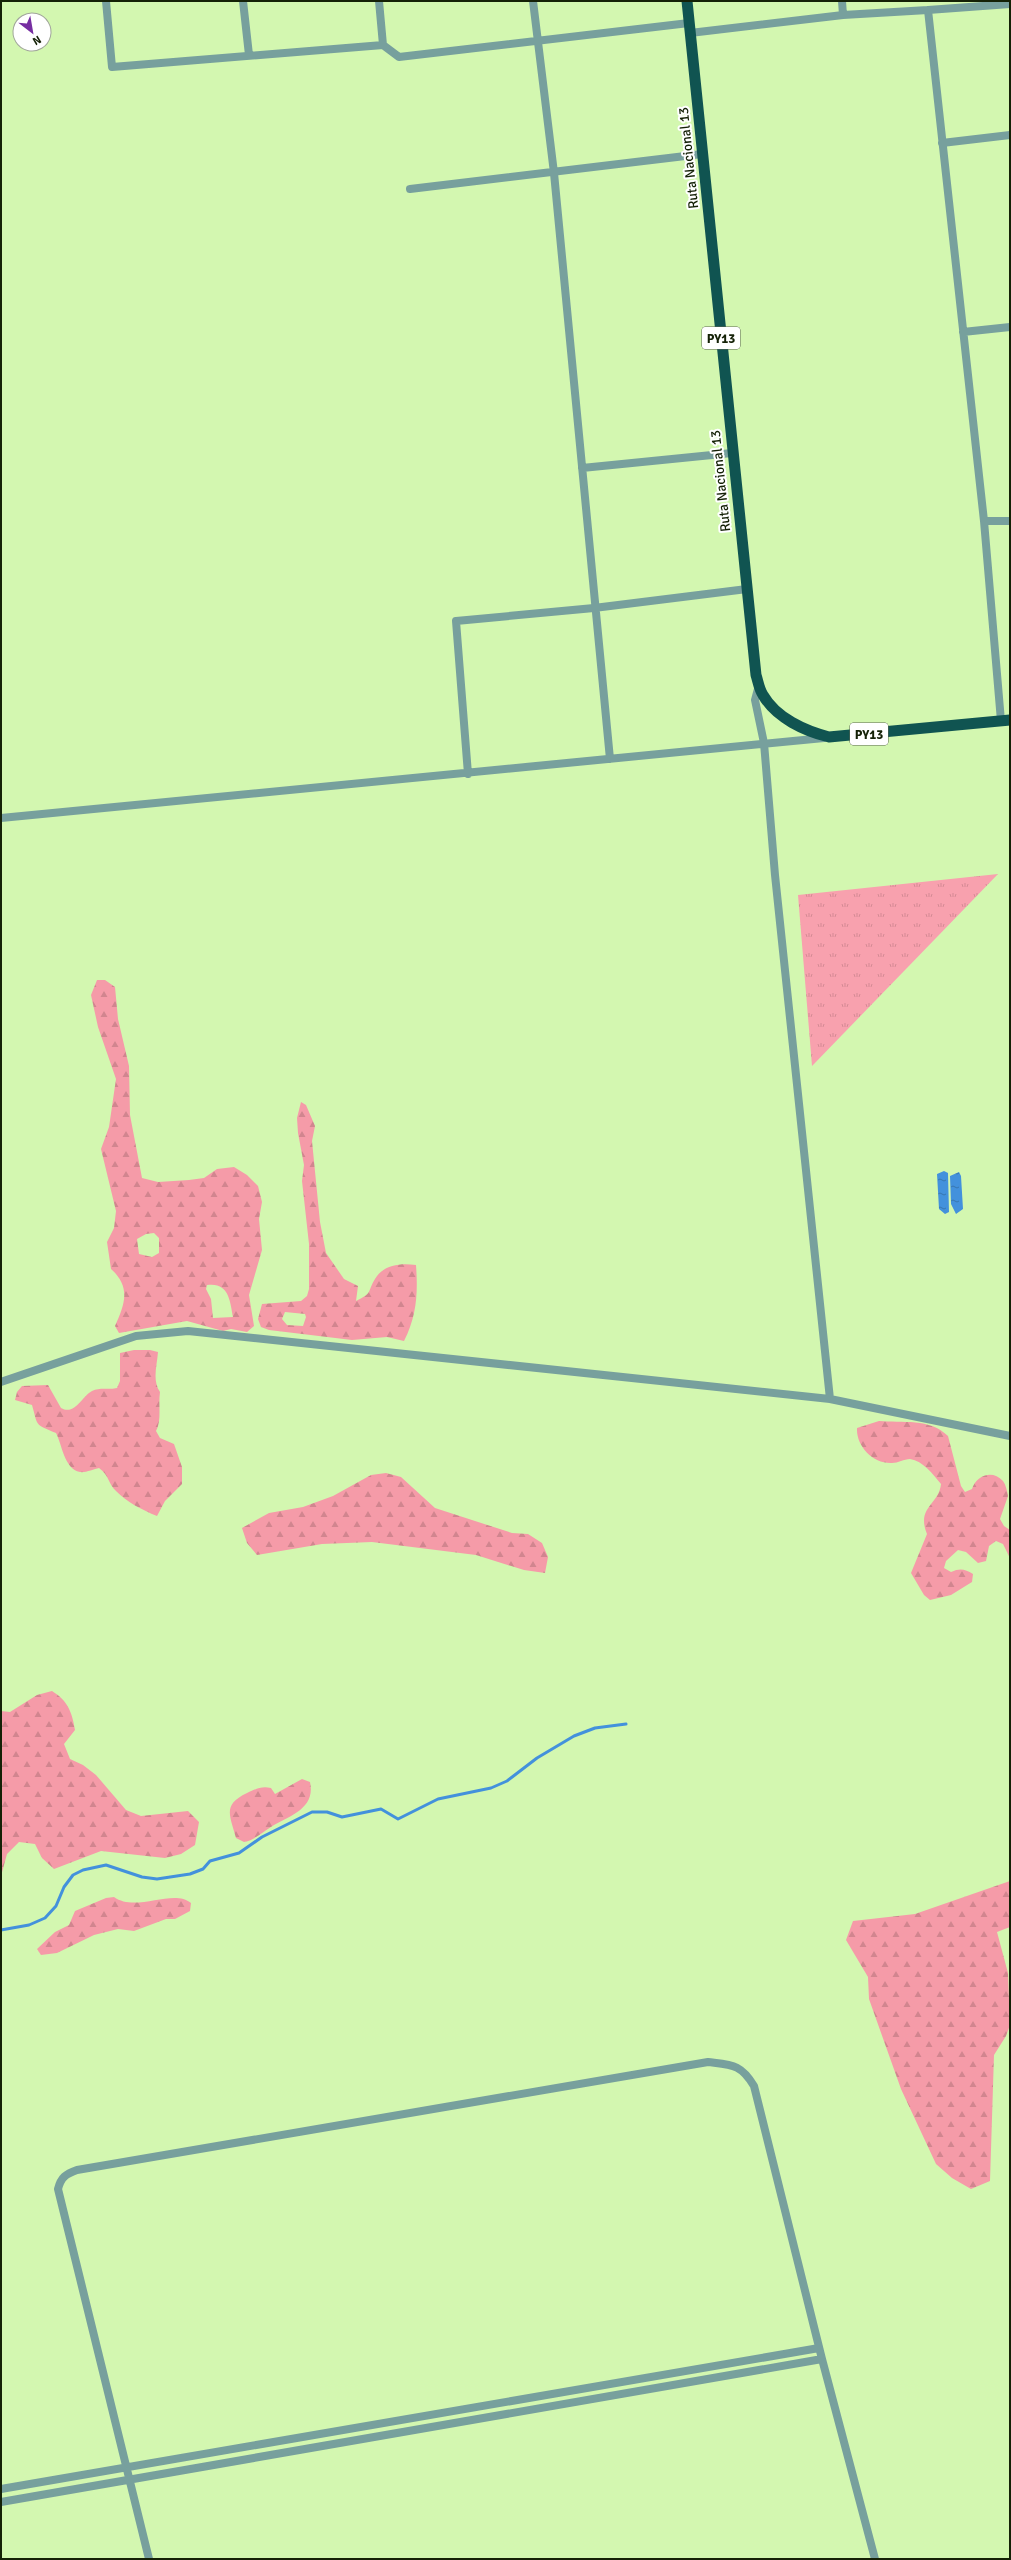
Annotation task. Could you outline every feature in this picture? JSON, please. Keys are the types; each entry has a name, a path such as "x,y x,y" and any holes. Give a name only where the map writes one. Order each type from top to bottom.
{"highway":[{"name":"Ruta Nacional 13","path":"687,1 732,453 756,674 763,695 791,721 808,732 829,737 1005,721"}],"street":[{"path":"106,1 112,67 383,45 399,57 538,40 843,15 1010,4"},
{"path":"243,1 249,55"},
{"path":"379,1 383,45"},
{"path":"533,1 554,173 594,608 610,759"},
{"path":"842,1 843,15"},
{"path":"928,10 1005,721"},
{"path":"942,143 1010,135"},
{"path":"410,189 554,173 702,154"},
{"path":"963,332 1010,326"},
{"path":"582,468 732,453"},
{"path":"984,521 1010,521"},
{"path":"468,774 456,621 594,608 747,589"},
{"path":"759,684 755,700 764,743 775,875 830,1399"},
{"path":"1,818 468,774 829,737"},
{"path":"1,1382 136,1336 188,1331 830,1399 1010,1436"},
{"path":"149,2559 58,2189 60,2180 66,2174 85,2168 708,2062 730,2065 745,2072 754,2086 819,2348 875,2559"},
{"path":"1,2489 819,2348"},
{"path":"1,2502 822,2359"}],"green space":[{"path":"998,874 812,1066 798,895"},
{"path":"97,980 105,980 115,987 118,1019 129,1066 130,1115 142,1178 158,1182 189,1180 204,1178 217,1169 234,1167 247,1175 258,1186 262,1202 259,1219 262,1250 249,1295 254,1326 247,1332 231,1329 223,1331 187,1321 119,1333 115,1326 123,1303 124,1289 121,1282 111,1269 107,1242 114,1228 116,1211 101,1149 109,1127 116,1079 98,1027 91,995","holes":["154,1233 159,1238 159,1253 152,1257 139,1254 137,1239 146,1234","207,1285 220,1286 224,1290 229,1299 233,1317 213,1318 211,1299 206,1289"]},
{"path":"301,1102 306,1105 315,1126 312,1141 320,1222 326,1253 344,1279 358,1286 356,1301 369,1292 375,1279 388,1267 405,1264 416,1265 416,1304 412,1322 404,1341 387,1337 352,1340 269,1330 261,1327 258,1319 262,1304 301,1301 307,1296 309,1289 309,1244 302,1181 304,1165 298,1133 297,1118","holes":["285,1312 305,1314 306,1317 303,1326 287,1325 282,1319"]},
{"path":"134,1350 150,1350 158,1352 156,1383 160,1392 160,1397 158,1427 156,1431 160,1438 174,1444 182,1467 182,1484 165,1501 157,1516 135,1505 120,1495 113,1488 103,1471 99,1468 80,1472 70,1466 64,1456 56,1433 38,1424 32,1405 15,1400 17,1392 22,1386 48,1385 61,1408 66,1410 70,1409 92,1391 98,1389 117,1388 120,1381 120,1353"},
{"path":"879,1421 915,1422 933,1426 941,1430 948,1436 961,1486 965,1492 972,1489 977,1481 985,1476 994,1475 1003,1481 1006,1486 1008,1496 1000,1519 1004,1526 1010,1530 1010,1558 1003,1544 996,1541 989,1546 986,1561 978,1563 966,1552 958,1550 946,1561 944,1568 951,1572 965,1570 970,1572 973,1574 972,1582 951,1595 930,1600 924,1595 911,1573 927,1534 924,1525 926,1512 936,1497 941,1484 927,1468 915,1460 908,1459 894,1463 885,1463 867,1453 859,1441 857,1428"},
{"path":"386,1473 401,1477 435,1508 512,1533 528,1534 542,1543 548,1557 545,1573 524,1570 476,1555 372,1542 322,1544 257,1555 247,1543 242,1528 269,1513 303,1507 333,1496 371,1475"},
{"path":"52,1691 66,1703 71,1712 75,1730 64,1744 70,1759 83,1765 96,1775 126,1810 141,1816 188,1811 199,1822 195,1845 181,1854 165,1858 101,1851 54,1869 42,1858 35,1844 19,1842 7,1854 1,1876 1,1711 10,1712 37,1695"},
{"path":"302,1779 310,1782 311,1791 309,1799 300,1810 251,1840 244,1842 236,1838 230,1817 230,1811 231,1806 239,1797 256,1789 267,1787 271,1788 275,1794"},
{"path":"1010,1881 1010,1927 997,1932 1008,1973 1010,2025 1006,2036 994,2055 990,2181 971,2189 952,2178 936,2164 901,2089 869,1999 868,1977 846,1940 853,1921 915,1914"},
{"path":"114,1897 133,1903 174,1898 183,1899 191,1903 190,1911 175,1919 166,1919 134,1931 118,1929 94,1935 57,1953 41,1955 37,1949 55,1932 69,1925 75,1911 106,1898"}],"water":[{"path":"944,1171 948,1173 949,1212 945,1214 939,1209 937,1174"},
{"path":"959,1172 961,1176 963,1209 956,1214 951,1204 950,1176"}],"waterway":[{"path":"1,1930 29,1925 45,1918 56,1906 64,1887 73,1875 83,1870 106,1865 142,1877 157,1879 190,1874 203,1869 210,1861 239,1853 262,1837 312,1812 327,1812 342,1817 381,1809 398,1819 438,1799 491,1788 507,1781 537,1758 574,1736 595,1728 626,1724"}]}
